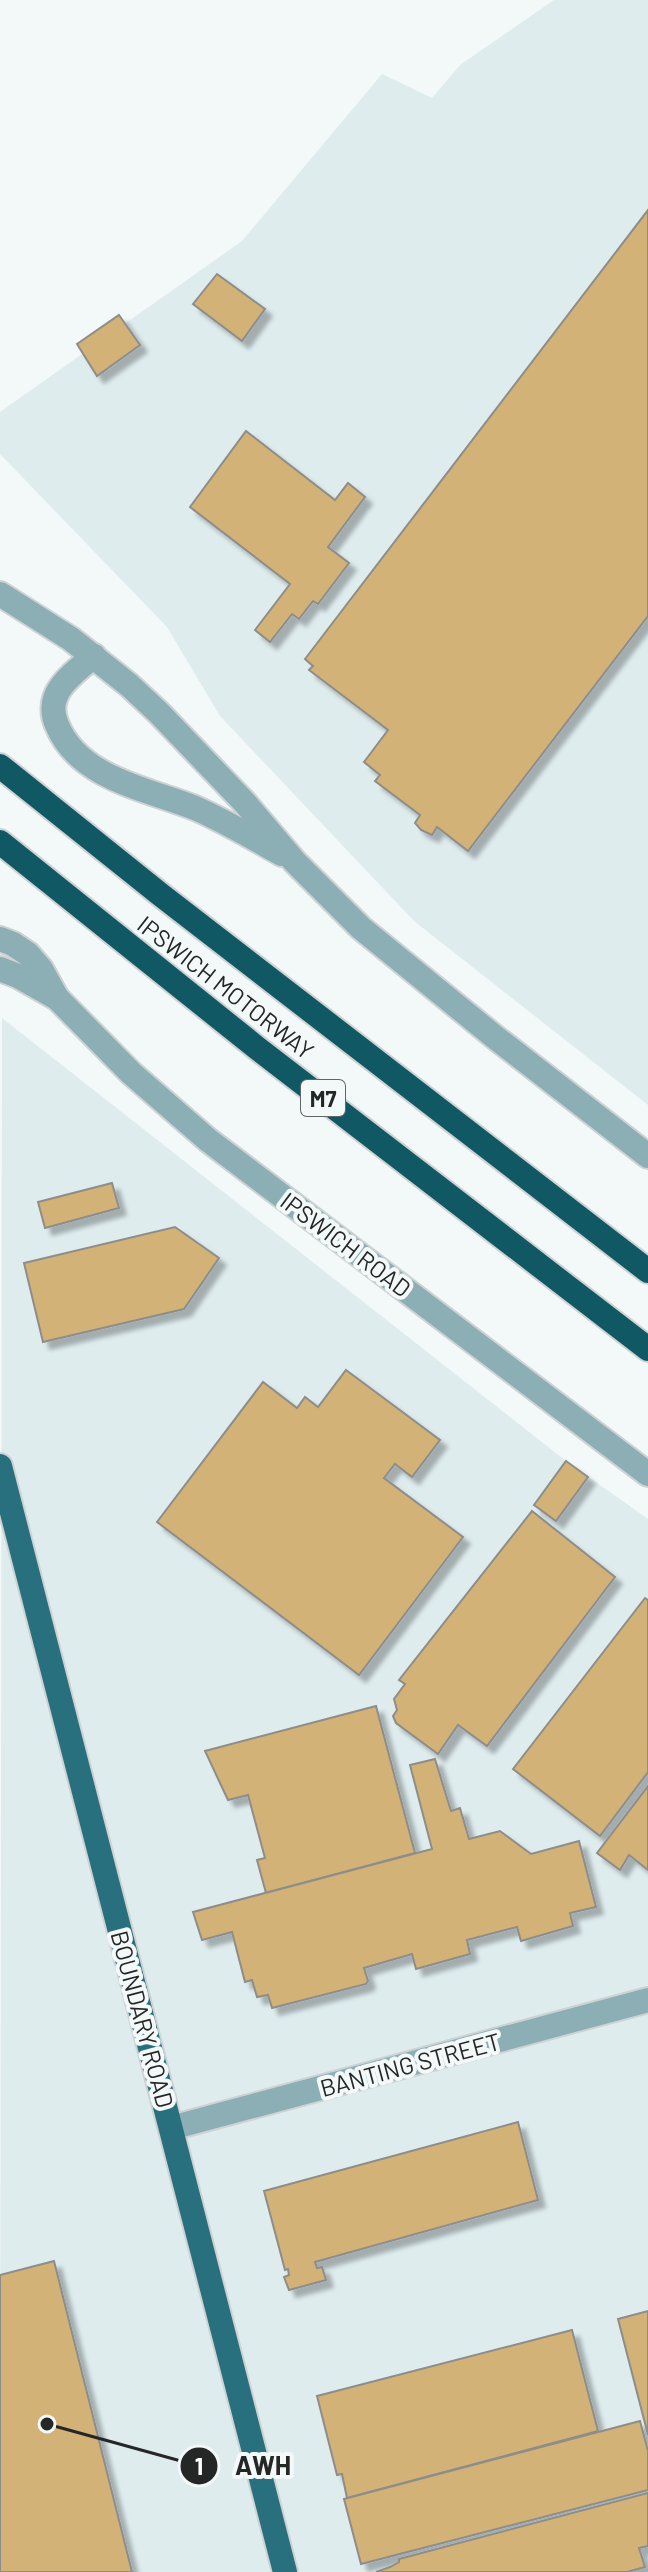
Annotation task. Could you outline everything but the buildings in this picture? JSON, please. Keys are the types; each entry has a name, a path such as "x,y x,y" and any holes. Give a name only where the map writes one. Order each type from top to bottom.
{"highway":[{"name":"IPSWICH MOTORWAY","path":"0,766 161,895 648,1271"},
{"name":"IPSWICH MOTORWAY","path":"0,842 220,1018 648,1349"}],"main road":[{"name":"BOUNDARY ROAD","path":"0,1466 285,2572"}],"street":[{"path":"0,594 94,656 159,713 245,803 295,862 361,928 648,1156"},
{"path":"94,656 64,683 53,708 60,732 79,754 121,782 202,811 295,862"},
{"name":"IPSWICH ROAD","path":"0,939 28,954 41,969 57,998 131,1073 208,1140 648,1474"},
{"name":"IPSWICH ROAD","path":"0,969 57,998"},
{"name":"BANTING STREET","path":"171,2128 648,2000"}],"shaded area":[{"path":"554,0 648,0 648,1105 414,921 220,716 167,627 0,454 0,412 242,241 382,74 432,98 460,65"},
{"path":"2,1018 566,1461 648,1519 648,2572 0,2572"}],"place":[{"name":"AWH","path":"47,2424"}]}
